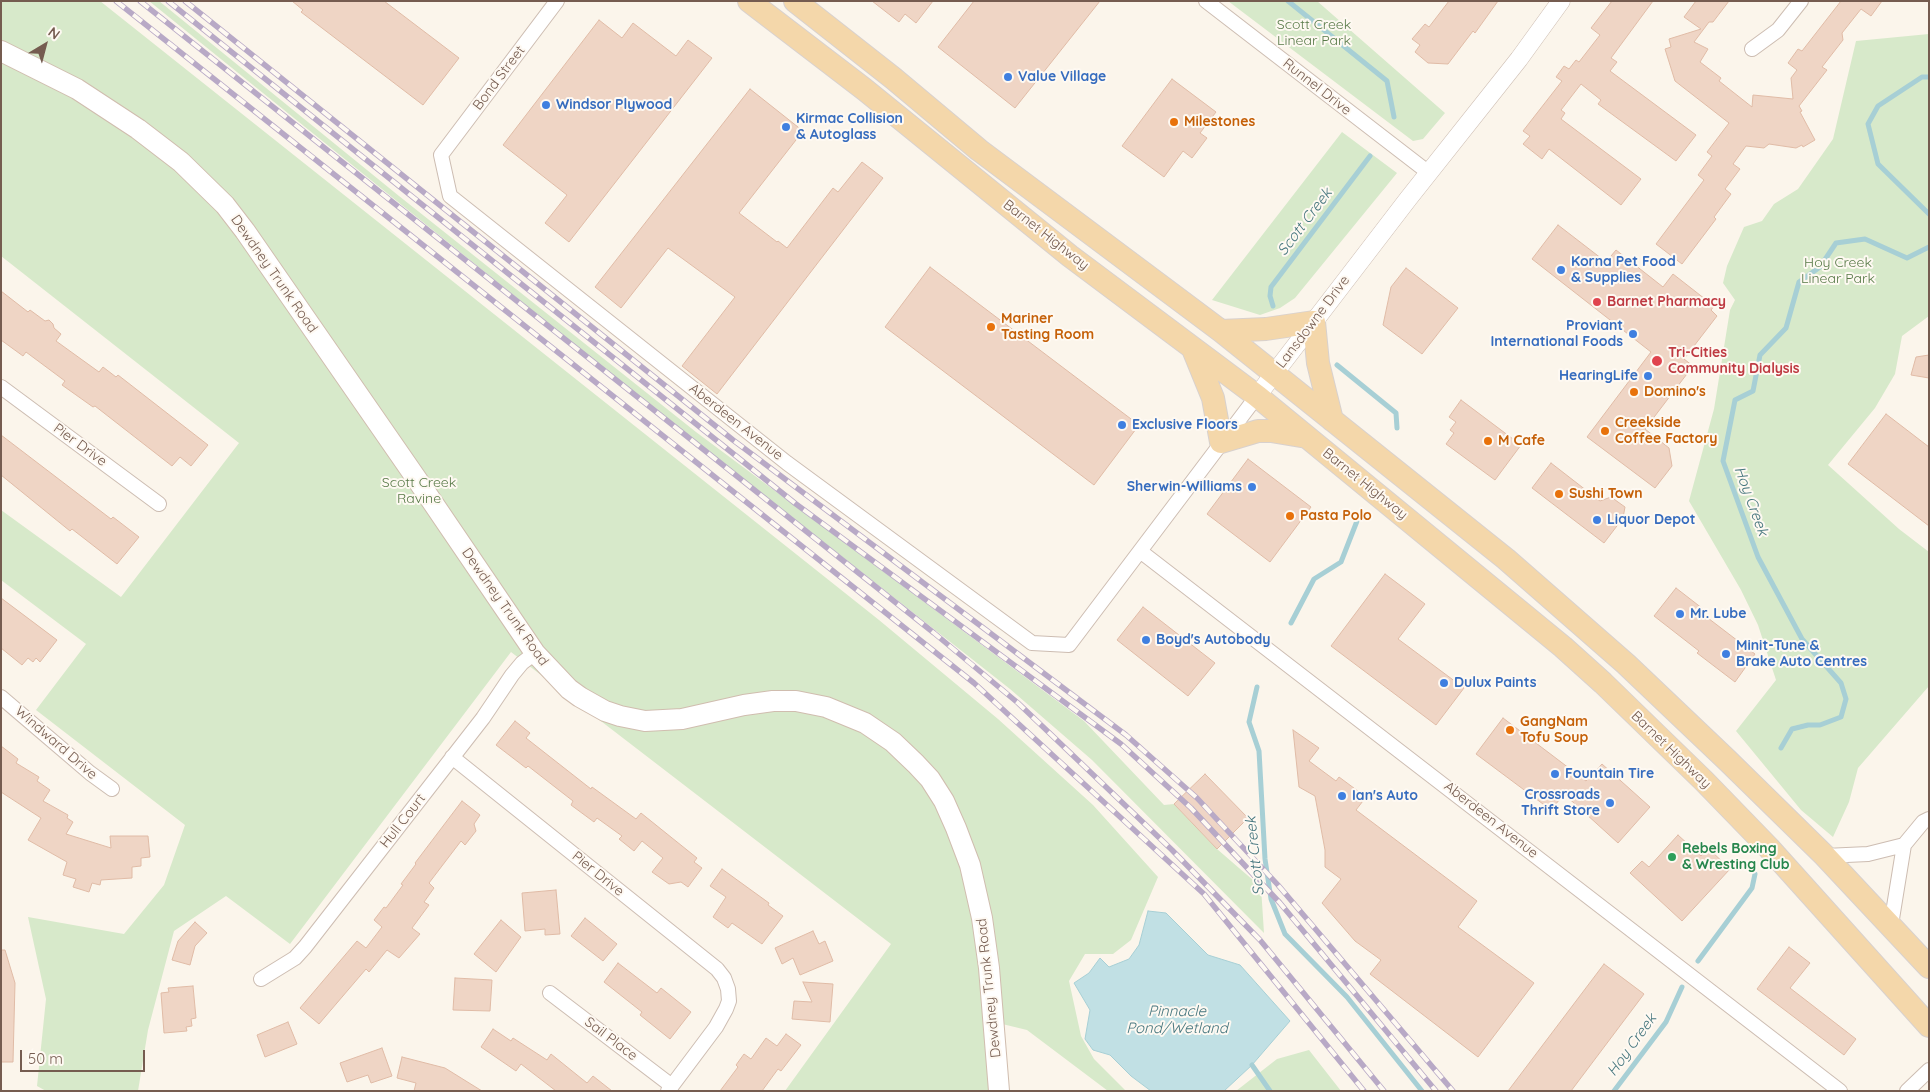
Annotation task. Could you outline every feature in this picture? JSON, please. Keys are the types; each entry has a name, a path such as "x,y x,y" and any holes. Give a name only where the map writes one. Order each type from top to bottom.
{"main road":[{"name":"Barnet Highway","path":"749,1 864,89 1063,250 1257,396 1531,620 1603,683 1704,781 1769,848 1929,1026"},
{"name":"Barnet Highway","path":"795,1 973,146 1221,331 1506,559 1626,664 1825,856 1929,967"},
{"name":"Dewdney Trunk Road","path":"1,51 77,89 138,129 181,162 226,205 535,653 558,679 574,693 593,705 620,716 656,721 682,718 759,702 796,701 826,707 854,718 883,735 902,750 930,779 944,800 970,865 982,918 989,968 999,1091"},
{"path":"1221,331 1266,329 1314,322 1318,363 1332,420"},
{"path":"1192,348 1213,398 1221,442 1258,431 1308,437"}],"street":[{"name":"Bond Street","path":"441,155 557,1"},
{"name":"Runnel Drive","path":"1206,1 1429,173"},
{"name":"Lansdowne Drive","path":"1069,645 1221,442 1513,67 1562,1"},
{"path":"1752,49 1778,30 1801,1"},
{"name":"Aberdeen Avenue","path":"441,155 450,196 787,463 1032,644 1069,645"},
{"name":"Pier Drive","path":"1,387 159,504"},
{"name":"Aberdeen Avenue","path":"1140,551 1840,1091"},
{"name":"Hull Court","path":"261,979 295,958 305,948 512,676 535,653"},
{"name":"Windward Drive","path":"1,696 90,773 112,789"},
{"name":"Pier Drive","path":"452,757 717,969 724,978 728,1001 716,1027 670,1088"},
{"path":"1891,925 1904,845 1924,822 1929,819"},
{"path":"1825,856 1868,854 1904,845"},
{"name":"Sail Place","path":"550,993 670,1088"},
{"path":"1907,1091 1929,1070"}],"green space":[{"name":"Scott Creek Ravine","path":"1,1 100,1 879,620 998,719 1093,805 1158,877 1131,940 1113,954 1085,954 1069,981 1081,1036 1094,1059 1126,1091 1108,1091 1027,1030 994,1022 995,1091 785,1091 891,944 511,652 290,944 226,896 174,931 148,1030 138,1091 46,1091 37,1086 46,999 28,917 124,934 164,885 185,825 36,710 86,644 1,580 1,510 121,597 239,443 1,256"},
{"path":"149,1 159,1 399,196 696,432 1084,721 1164,805 1174,804 1217,849 1261,887 1264,933 1092,760 1010,689 652,407"},
{"name":"Scott Creek Linear Park","path":"1228,1 1317,1 1445,113 1423,139 1413,141"},
{"name":"Hoy Creek Linear Park","path":"1929,34 1929,316 1902,336 1895,374 1875,408 1828,465 1899,529 1929,552 1929,686 1858,768 1849,802 1833,837 1801,810 1736,731 1776,680 1758,625 1741,590 1689,501 1714,409 1730,310 1735,300 1723,283 1727,266 1744,227 1762,221 1774,204 1798,189 1833,139 1856,41"},
{"path":"1342,132 1397,173 1295,298 1280,308 1260,315 1212,300"},
{"path":"1309,1050 1341,1091 1236,1091 1277,1059"}],"water":[{"name":"Pinnacle Pond/Wetland","path":"1148,911 1166,913 1208,955 1240,965 1290,1021 1252,1065 1224,1091 1151,1091 1131,1076 1110,1055 1093,1050 1085,1039 1090,1010 1074,983 1089,973 1100,958 1109,967 1129,959 1139,945"}],"building":[{"path":"292,1 384,1 459,58 423,105 301,12 303,10"},
{"path":"872,1 933,1 916,23 905,14 899,22"},
{"name":"Value Village","path":"974,1 1100,1 1015,108 938,47"},
{"path":"1449,1 1498,1 1475,33 1473,31 1448,64 1428,63 1415,52 1420,45 1412,39 1425,24 1429,27"},
{"path":"1612,1 1653,1 1611,58 1617,62 1610,71 1696,135 1676,161 1598,104 1601,100 1581,84 1561,110 1565,113 1561,119 1641,179 1621,205 1549,149 1542,159 1523,144 1530,136 1523,131 1562,81 1556,77 1564,66 1569,69 1576,60 1579,62 1600,35 1591,28"},
{"path":"1696,1 1729,1 1713,22 1709,22 1694,42 1708,49 1700,62 1721,78 1719,81 1752,107 1753,95 1793,99 1791,78 1797,70 1788,63 1798,49 1802,51 1841,1 1882,1 1871,16 1861,9 1842,33 1843,40 1822,67 1827,70 1799,106 1802,111 1800,112 1815,140 1803,147 1802,145 1796,148 1769,144 1764,148 1746,146 1733,164 1740,169 1725,189 1731,194 1714,217 1716,219 1682,264 1656,244 1704,180 1698,175 1712,156 1707,152 1729,123 1675,81 1665,49 1671,47 1669,39 1701,29 1684,17"},
{"path":"599,20 622,38 633,23 676,56 688,40 712,58 569,242 545,223 567,195 503,145"},
{"name":"Milestones","path":"1172,79 1216,112 1200,133 1207,138 1192,158 1183,151 1164,177 1122,146"},
{"path":"750,89 803,131 739,213 777,242 787,248 833,188 838,192 862,162 883,178 717,394 682,366 735,297 668,248 621,308 595,287"},
{"path":"1558,225 1606,262 1616,250 1663,287 1673,274 1714,306 1711,310 1717,316 1684,359 1693,366 1645,429 1669,448 1672,466 1655,488 1587,437 1651,352 1532,259"},
{"path":"930,267 1139,425 1094,485 885,327"},
{"path":"1406,268 1458,308 1422,354 1383,325 1391,287"},
{"path":"1,291 28,312 30,310 45,321 49,320 61,334 56,341 99,372 103,367 116,377 118,375 208,445 191,466 180,457 172,466 95,406 93,407 62,385 65,381 26,352 23,356 1,340"},
{"path":"1929,355 1929,378 1911,375 1916,357"},
{"path":"1461,400 1521,445 1495,480 1446,444 1454,433 1450,430 1456,422 1449,417"},
{"path":"1886,414 1929,447 1929,526 1848,464"},
{"path":"1,435 111,519 113,517 139,537 117,564 72,529 70,531 1,475"},
{"path":"1248,459 1311,507 1270,562 1207,514"},
{"path":"1551,463 1600,501 1611,497 1625,507 1623,518 1604,543 1532,488"},
{"path":"1385,574 1425,604 1398,639 1464,688 1436,725 1331,646"},
{"path":"1676,588 1707,612 1704,615 1755,654 1735,682 1697,653 1699,651 1654,616"},
{"path":"1,598 57,640 40,662 36,658 33,662 28,658 22,665 1,648"},
{"path":"1143,607 1215,663 1188,696 1117,640"},
{"path":"1503,718 1586,781 1602,764 1650,807 1618,843 1564,794 1551,810 1476,754"},
{"path":"515,721 530,733 526,738 591,789 592,787 636,819 641,813 697,858 694,862 702,868 688,887 681,882 669,884 652,872 663,858 642,841 634,851 619,839 622,836 597,818 594,822 571,805 573,801 528,766 526,768 496,745"},
{"path":"1293,730 1319,748 1309,761 1336,781 1339,777 1366,797 1356,810 1477,901 1458,927 1534,983 1478,1057 1370,974 1381,960 1355,941 1322,903 1341,879 1325,867 1325,850 1315,796 1299,787"},
{"path":"1,746 18,759 16,763 39,777 37,781 50,790 43,801 68,815 67,818 73,822 66,834 111,848 110,836 148,836 150,857 141,858 141,866 132,867 132,878 101,880 100,885 92,883 89,892 73,887 76,879 63,875 67,862 28,840 41,818 1,792"},
{"path":"1205,774 1248,818 1217,849 1174,804"},
{"path":"462,801 480,815 474,824 476,831 465,845 461,841 429,883 434,888 424,902 429,905 412,928 420,934 399,958 387,950 369,972 366,969 319,1024 300,1008 357,941 366,948 382,927 374,920 384,907 386,908 403,885 401,884 415,863"},
{"path":"1678,835 1701,856 1708,848 1730,869 1682,921 1630,873 1642,861 1649,867"},
{"path":"722,869 769,903 768,905 783,916 762,944 732,923 728,928 713,917 726,897 710,886"},
{"path":"556,890 560,934 545,935 545,929 525,931 522,893"},
{"path":"585,918 617,944 603,961 571,936"},
{"path":"501,920 521,937 496,972 474,954"},
{"path":"195,922 207,933 195,946 190,965 172,960 178,941"},
{"path":"813,931 819,944 825,941 833,961 800,975 793,958 782,964 775,948"},
{"path":"1789,947 1810,963 1790,988 1856,1039 1844,1055 1757,989"},
{"path":"1,950 5,950 15,983 13,1062 1,1062"},
{"path":"618,963 657,993 661,988 691,1012 670,1039 640,1015 642,1012 604,982"},
{"path":"1604,964 1644,994 1571,1091 1508,1091"},
{"path":"455,978 492,980 490,1011 453,1010"},
{"path":"803,982 833,984 830,1022 792,1019 794,1001 812,1002"},
{"path":"193,986 196,1018 191,1019 192,1026 186,1027 187,1031 164,1033 161,993 169,992 168,988"},
{"path":"288,1022 297,1044 265,1057 257,1035"},
{"path":"493,1029 511,1041 513,1038 547,1060 551,1054 587,1083 593,1076 612,1091 556,1091 521,1064 516,1071 481,1047"},
{"path":"786,1034 801,1045 781,1071 778,1069 762,1091 720,1091 738,1067 736,1065 744,1054 751,1059 766,1038 777,1046"},
{"path":"382,1048 392,1076 371,1083 368,1075 347,1082 340,1063"},
{"path":"402,1057 445,1068 482,1091 414,1091 416,1083 397,1078"}],"waterway":[{"name":"Scott Creek","path":"1288,1 1387,81 1394,117"},
{"name":"Hoy Creek","path":"1929,77 1922,77 1878,106 1868,124 1878,164 1929,214"},
{"name":"Scott Creek","path":"1273,306 1270,296 1271,287 1370,156"},
{"name":"Hoy Creek","path":"1781,748 1792,729 1808,725 1820,725 1841,717 1846,699 1841,683 1802,639 1758,557 1723,461 1735,400 1753,391 1760,355 1786,328 1799,282 1820,267 1836,243 1865,239 1907,258 1929,247"},
{"name":"Scott Creek","path":"1337,365 1396,413 1397,428"},
{"name":"Scott Creek","path":"1291,623 1314,579 1341,562 1357,521"},
{"name":"Scott Creek","path":"1257,687 1249,722 1259,751 1265,859 1271,899 1285,934 1347,997 1422,1091"},
{"name":"Hoy Creek","path":"1698,961 1752,888 1755,874"},
{"name":"Hoy Creek","path":"1614,1091 1666,1022 1682,987"},
{"path":"1252,1065 1270,1091"}],"railway":[{"path":"116,1 974,683 1204,894 1364,1091"},
{"path":"140,1 934,633 1018,703 1172,850 1260,940 1384,1091"},
{"path":"168,1 796,504 1121,744 1191,808 1280,903 1436,1091"},
{"path":"185,1 733,440 1126,735 1197,798 1278,885 1453,1091"}],"place":[{"name":"Value Village","path":"1008,77"},
{"name":"Windsor Plywood","path":"546,105"},
{"name":"Milestones","path":"1174,122"},
{"name":"Kirmac Collision & Autoglass","path":"786,127"},
{"name":"Korna Pet Food & Supplies","path":"1561,270"},
{"name":"Barnet Pharmacy","path":"1597,302"},
{"name":"Mariner Tasting Room","path":"991,327"},
{"name":"Proviant International Foods","path":"1633,334"},
{"name":"Tri-Cities Community Dialysis","path":"1657,361"},
{"name":"HearingLife","path":"1648,376"},
{"name":"Domino's","path":"1634,392"},
{"name":"Exclusive Floors","path":"1122,425"},
{"name":"Creekside Coffee Factory","path":"1605,431"},
{"name":"M Cafe","path":"1488,441"},
{"name":"Sherwin-Williams","path":"1252,487"},
{"name":"Sushi Town","path":"1559,494"},
{"name":"Pasta Polo","path":"1290,516"},
{"name":"Liquor Depot","path":"1597,520"},
{"name":"Mr. Lube","path":"1680,614"},
{"name":"Boyd's Autobody","path":"1146,640"},
{"name":"Minit-Tune & Brake Auto Centres","path":"1726,654"},
{"name":"Dulux Paints","path":"1444,683"},
{"name":"GangNam Tofu Soup","path":"1510,730"},
{"name":"Fountain Tire","path":"1555,774"},
{"name":"Ian's Auto","path":"1342,796"},
{"name":"Crossroads Thrift Store","path":"1610,803"},
{"name":"Rebels Boxing & Wresting Club","path":"1672,857"}]}
